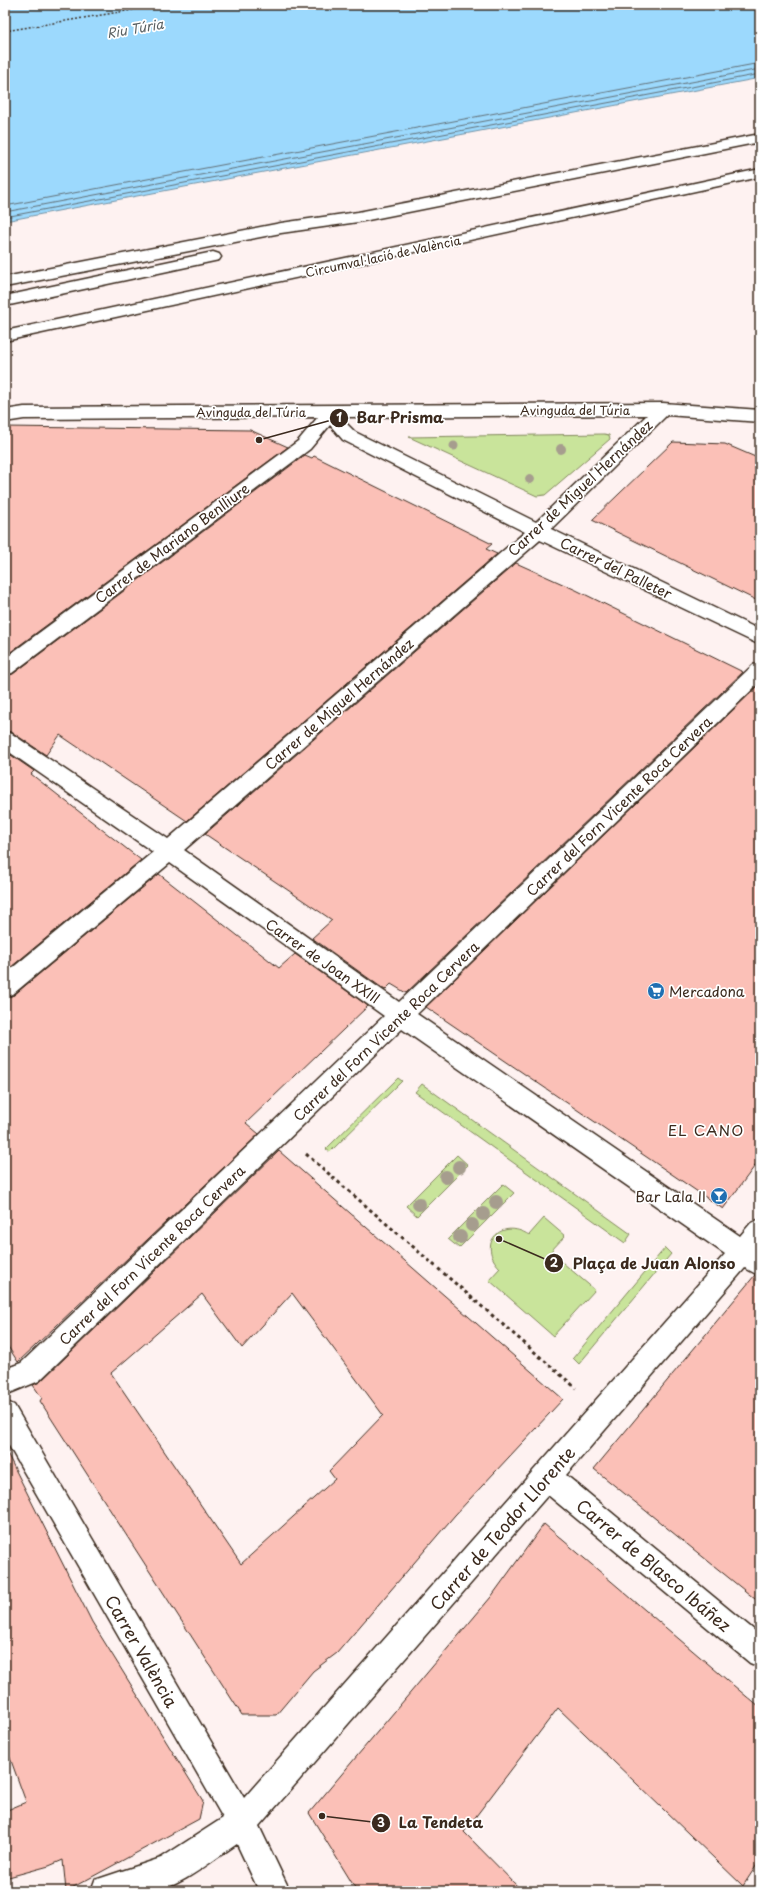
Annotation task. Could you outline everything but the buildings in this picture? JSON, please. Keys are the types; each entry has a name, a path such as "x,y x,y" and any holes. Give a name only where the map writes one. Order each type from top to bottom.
{"main road":[{"path":"5,282 281,228 358,217 760,138"},
{"name":"Circumval·lació de València","path":"5,336 760,173"},
{"path":"5,301 285,242 358,217"},
{"name":"Avinguda del Túria","path":"5,416 24,413 663,409 758,417"},
{"name":"Carrer de Miguel Hernández","path":"5,987 169,851 538,531 663,409"},
{"name":"Carrer del Palleter","path":"332,412 339,426 349,436 538,531 760,638"},
{"name":"Carrer de Mariano Benlliure","path":"5,668 304,445 332,412"},
{"path":"5,425 24,413"},
{"name":"Carrer del Forn Vicente Roca Cervera","path":"5,1382 30,1372 401,1017 760,670"},
{"name":"Carrer de Joan XXIII","path":"5,739 169,851 401,1017 752,1258"},
{"name":"Carrer de Teodor Llorente","path":"106,1891 169,1871 242,1823 547,1477 752,1258 760,1231"},
{"name":"Carrer València","path":"5,1414 242,1823 275,1891"},
{"name":"Carrer de Blasco Ibáñez","path":"547,1477 760,1653"}],"path":[{"path":"5,31 162,5"},
{"path":"303,1151 578,1390"}],"green space":[{"path":"609,435 610,439 545,495 537,496 409,437"},
{"path":"398,1078 402,1081 330,1152 326,1149"},
{"path":"422,1084 631,1234 625,1243 415,1092"},
{"path":"457,1155 468,1165 417,1216 406,1206"},
{"path":"503,1184 514,1193 459,1248 448,1239"},
{"path":"544,1218 565,1236 550,1252 595,1290 553,1336 489,1280 500,1268 493,1259 490,1250 491,1242 495,1236 501,1231 509,1229 519,1230 529,1235"},
{"path":"665,1248 671,1254 579,1364 573,1358"}],"water":[{"name":"Riu Túria","path":"5,5 760,5 760,78 5,221"}],"place":[{"name":"Bar Prisma","path":"259,440"},
{"name":"Mercadona","path":"656,991"},
{"name":"Bar Lala II","path":"719,1196"},
{"name":"Plaça de Juan Alonso","path":"499,1239"},
{"name":"La Tendeta","path":"322,1816"}],"district":[{"name":"EL CANO","path":"706,1129"}]}
